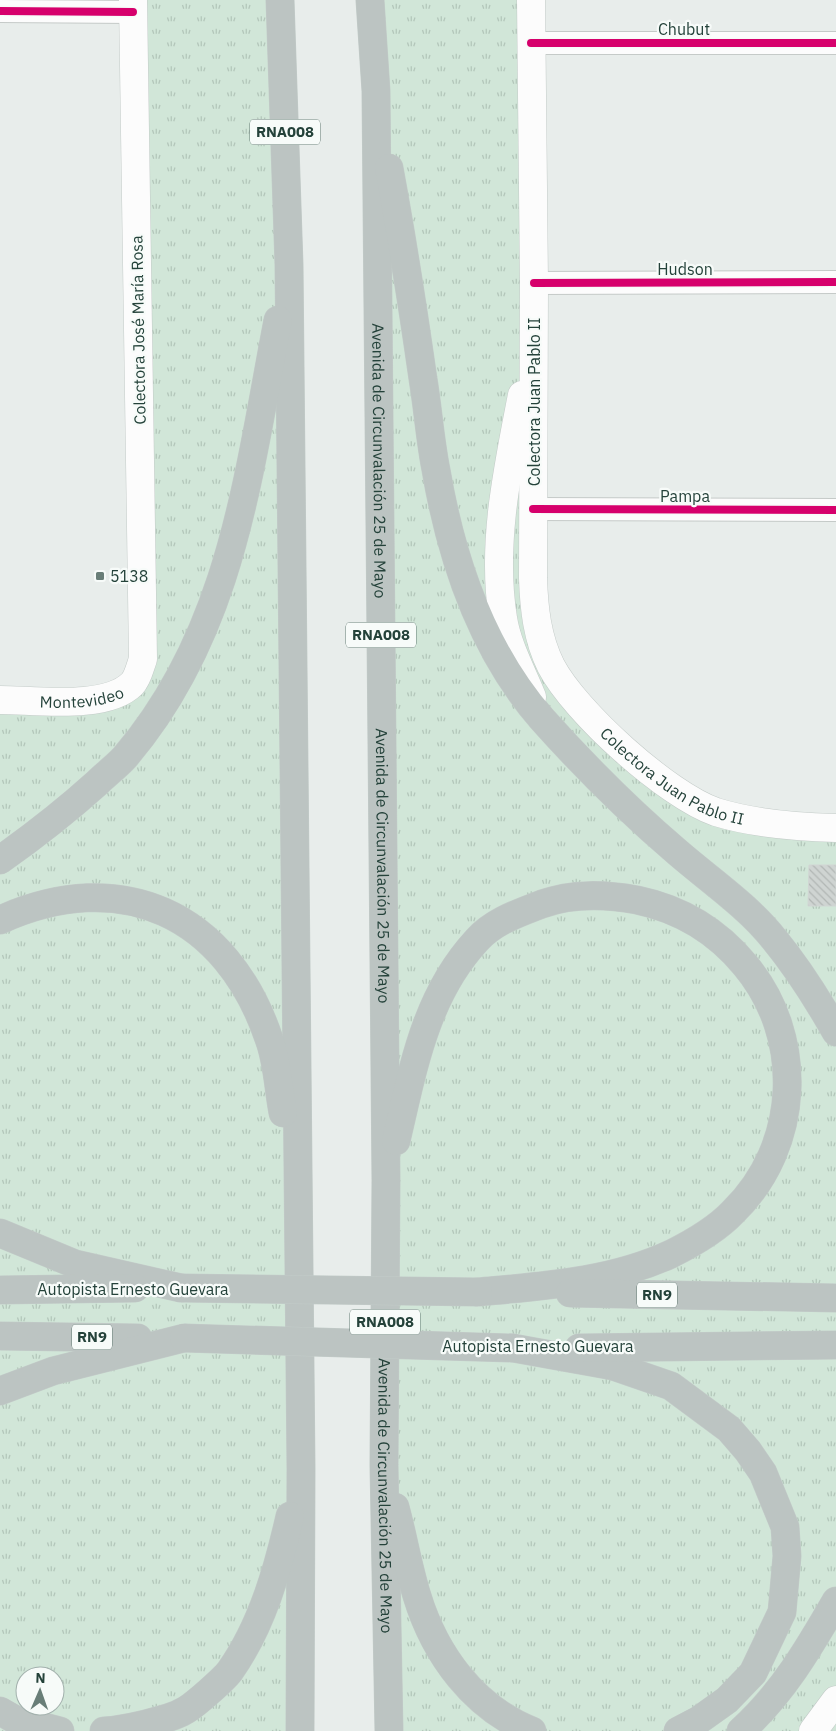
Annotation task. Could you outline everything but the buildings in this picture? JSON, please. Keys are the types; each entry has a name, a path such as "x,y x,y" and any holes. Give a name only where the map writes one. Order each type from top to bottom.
{"highway":[{"name":"RNA008","path":"280,0 290,265 301,1468 300,1731"},
{"name":"Avenida de Circunvalación 25 de Mayo","path":"370,0 376,91 386,1180 384,1465 389,1731"},
{"path":"376,91 404,248 436,470 458,564 484,630 508,671 540,717 626,808 737,902 774,938 822,1007 836,1032"},
{"path":"0,860 63,814 124,758 162,710 190,662 219,592 244,498 290,265"},
{"path":"386,1180 415,1056 441,989 478,938 497,924 516,914 561,898 589,895 618,897 649,903 676,912 700,924 731,948 752,972 766,993 777,1016 784,1041 788,1076 788,1099 775,1149 764,1173 750,1194 712,1230 654,1261 560,1284 478,1292"},
{"path":"0,920 40,905 72,899 123,900 148,905 172,914 194,927 212,943 239,974 269,1038 276,1064 298,1186"},
{"path":"0,1233 75,1264 181,1288"},
{"name":"Autopista Ernesto Guevara","path":"0,1290 181,1288 836,1298"},
{"name":"Autopista Ernesto Guevara","path":"0,1336 184,1338 513,1348 836,1345"},
{"path":"0,1391 53,1371 184,1338"},
{"path":"513,1348 613,1366 671,1386 728,1429 748,1451 763,1473 785,1526 787,1556 782,1612 753,1673 727,1700 699,1720 678,1731"},
{"path":"384,1465 417,1597 442,1653 466,1686 494,1712 532,1731"},
{"path":"104,1731 123,1730 184,1711 229,1672 257,1623 281,1556 301,1468"},
{"path":"741,1731 780,1690 804,1656 836,1601"},
{"path":"0,1711 14,1719 60,1731"}],"main road":[{"name":"Colectora Juan Pablo II","path":"530,0 534,283 534,608 540,638 552,666 569,692 589,716 614,741 660,780 715,811 758,822 836,828"},
{"name":"Colectora José María Rosa","path":"133,6 143,659"},
{"path":"534,325 508,471 500,552 500,588 503,620 540,717"},
{"name":"Montevideo","path":"0,700 96,701 118,695 134,683 143,659"},
{"path":"813,1731 836,1700"}],"street":[{"path":"0,11 133,6"},
{"name":"Chubut","path":"531,43 836,43"},
{"name":"Hudson","path":"534,283 836,282"},
{"name":"Pampa","path":"534,510 836,510"}],"green space":[{"path":"133,0 280,0 300,1731 0,1731 0,700 134,683"},
{"path":"370,0 531,0 533,509 551,666 688,797 836,828 836,1731 389,1731"}],"cycle path":[{"path":"0,11 133,12"},
{"path":"531,43 836,43"},
{"path":"534,283 836,282"},
{"path":"533,509 836,510"}],"place":[{"name":"5138","path":"100,576"}]}
